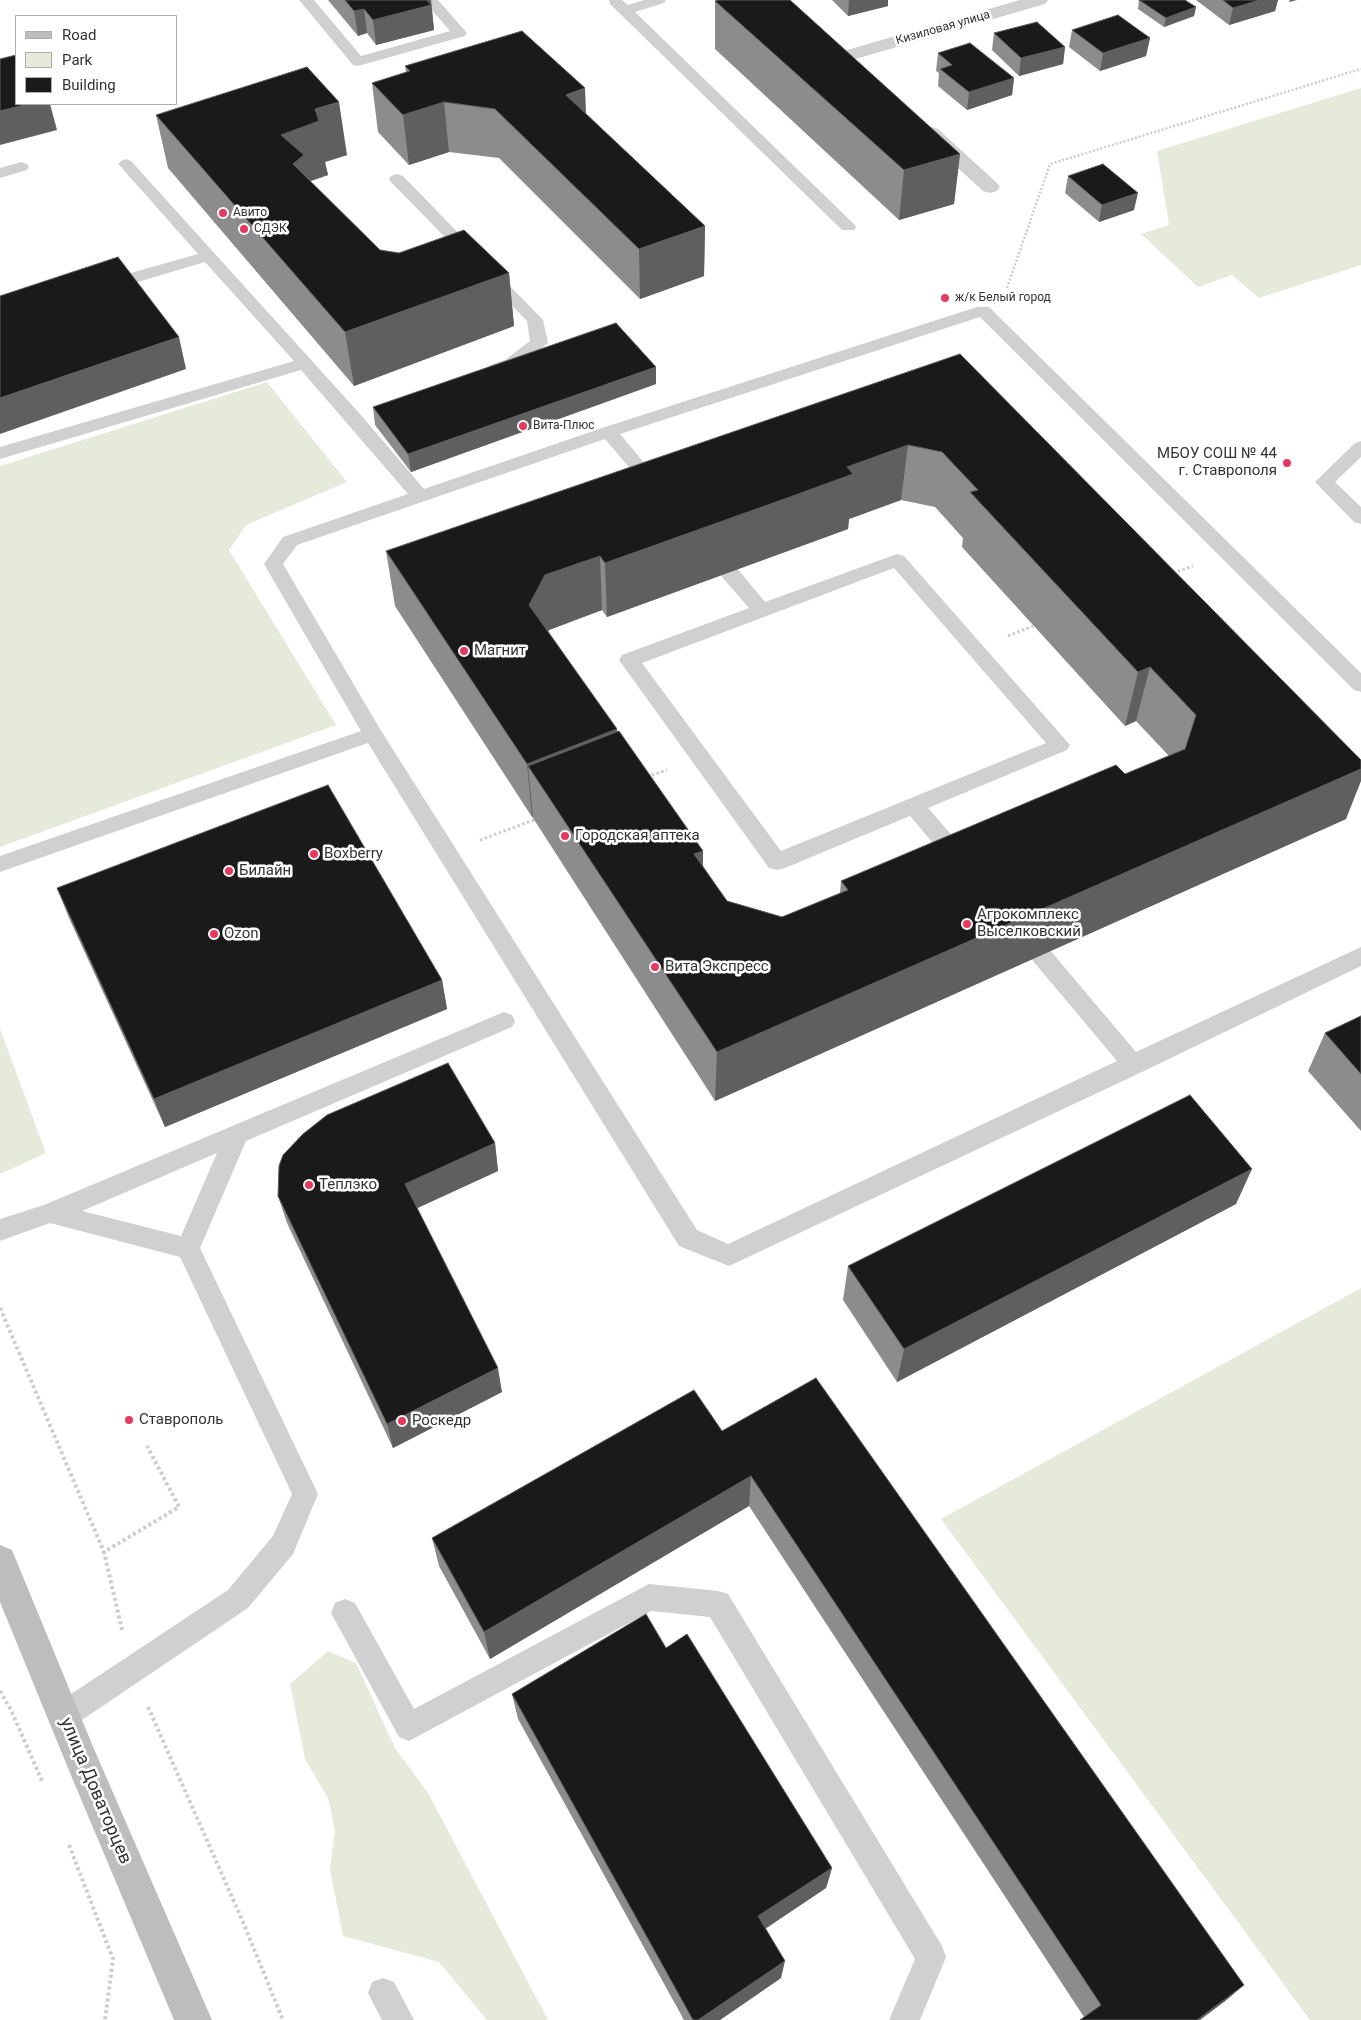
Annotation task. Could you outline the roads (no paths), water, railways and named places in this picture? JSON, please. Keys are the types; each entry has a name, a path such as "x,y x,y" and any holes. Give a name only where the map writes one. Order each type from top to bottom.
{"main road":[{"name":"улица Доваторцев","path":"0,1562 63,1716 193,2020"}],"street":[{"name":"Кизиловая улица","path":"846,56 1039,0"},
{"path":"832,44 860,69"},
{"path":"918,122 990,187"}],"lane":[{"path":"306,0 358,62 460,33 430,0"},
{"path":"620,5 660,0"},
{"path":"620,5 848,227"},
{"path":"126,164 303,364 354,418 421,497"},
{"path":"0,173 20,167"},
{"path":"397,179 535,320 539,343 511,364 483,374"},
{"path":"94,289 207,256"},
{"path":"1361,685 983,311 608,432 290,540 273,564 373,734 688,1238 729,1256 1361,956"},
{"path":"0,453 303,364"},
{"path":"354,418 372,412"},
{"path":"608,432 667,500"},
{"path":"1361,447 1324,482 1361,518"},
{"path":"897,560 1060,745 777,862 629,660 762,610 897,560"},
{"path":"729,572 762,610"},
{"path":"0,864 373,734"},
{"path":"914,806 972,874"},
{"path":"1041,956 1134,1064"},
{"path":"0,1230 50,1214 504,1021"},
{"path":"63,1716 238,1599 284,1545 305,1494 188,1248 237,1134"},
{"path":"50,1214 188,1248"},
{"path":"345,1613 409,1728 649,1597 718,1604 931,1957 904,2020"},
{"path":"383,1993 399,2020"}],"place":[{"name":"Авито","path":"223,213"},
{"name":"СДЭК","path":"244,229"},
{"name":"ж/к Белый город","path":"945,298"},
{"name":"Вита-Плюс","path":"523,426"},
{"name":"МБОУ СОШ № 44 г. Ставрополя","path":"1287,463"},
{"name":"Магнит","path":"464,651"},
{"name":"Городская аптека","path":"565,836"},
{"name":"Boxberry","path":"314,854"},
{"name":"Билайн","path":"229,871"},
{"name":"Агрокомплекс Выселковский","path":"967,924"},
{"name":"Ozon","path":"214,934"},
{"name":"Вита Экспресс","path":"655,967"},
{"name":"Теплэко","path":"309,1185"},
{"name":"Ставрополь","path":"129,1420"},
{"name":"Роскедр","path":"402,1421"}]}
